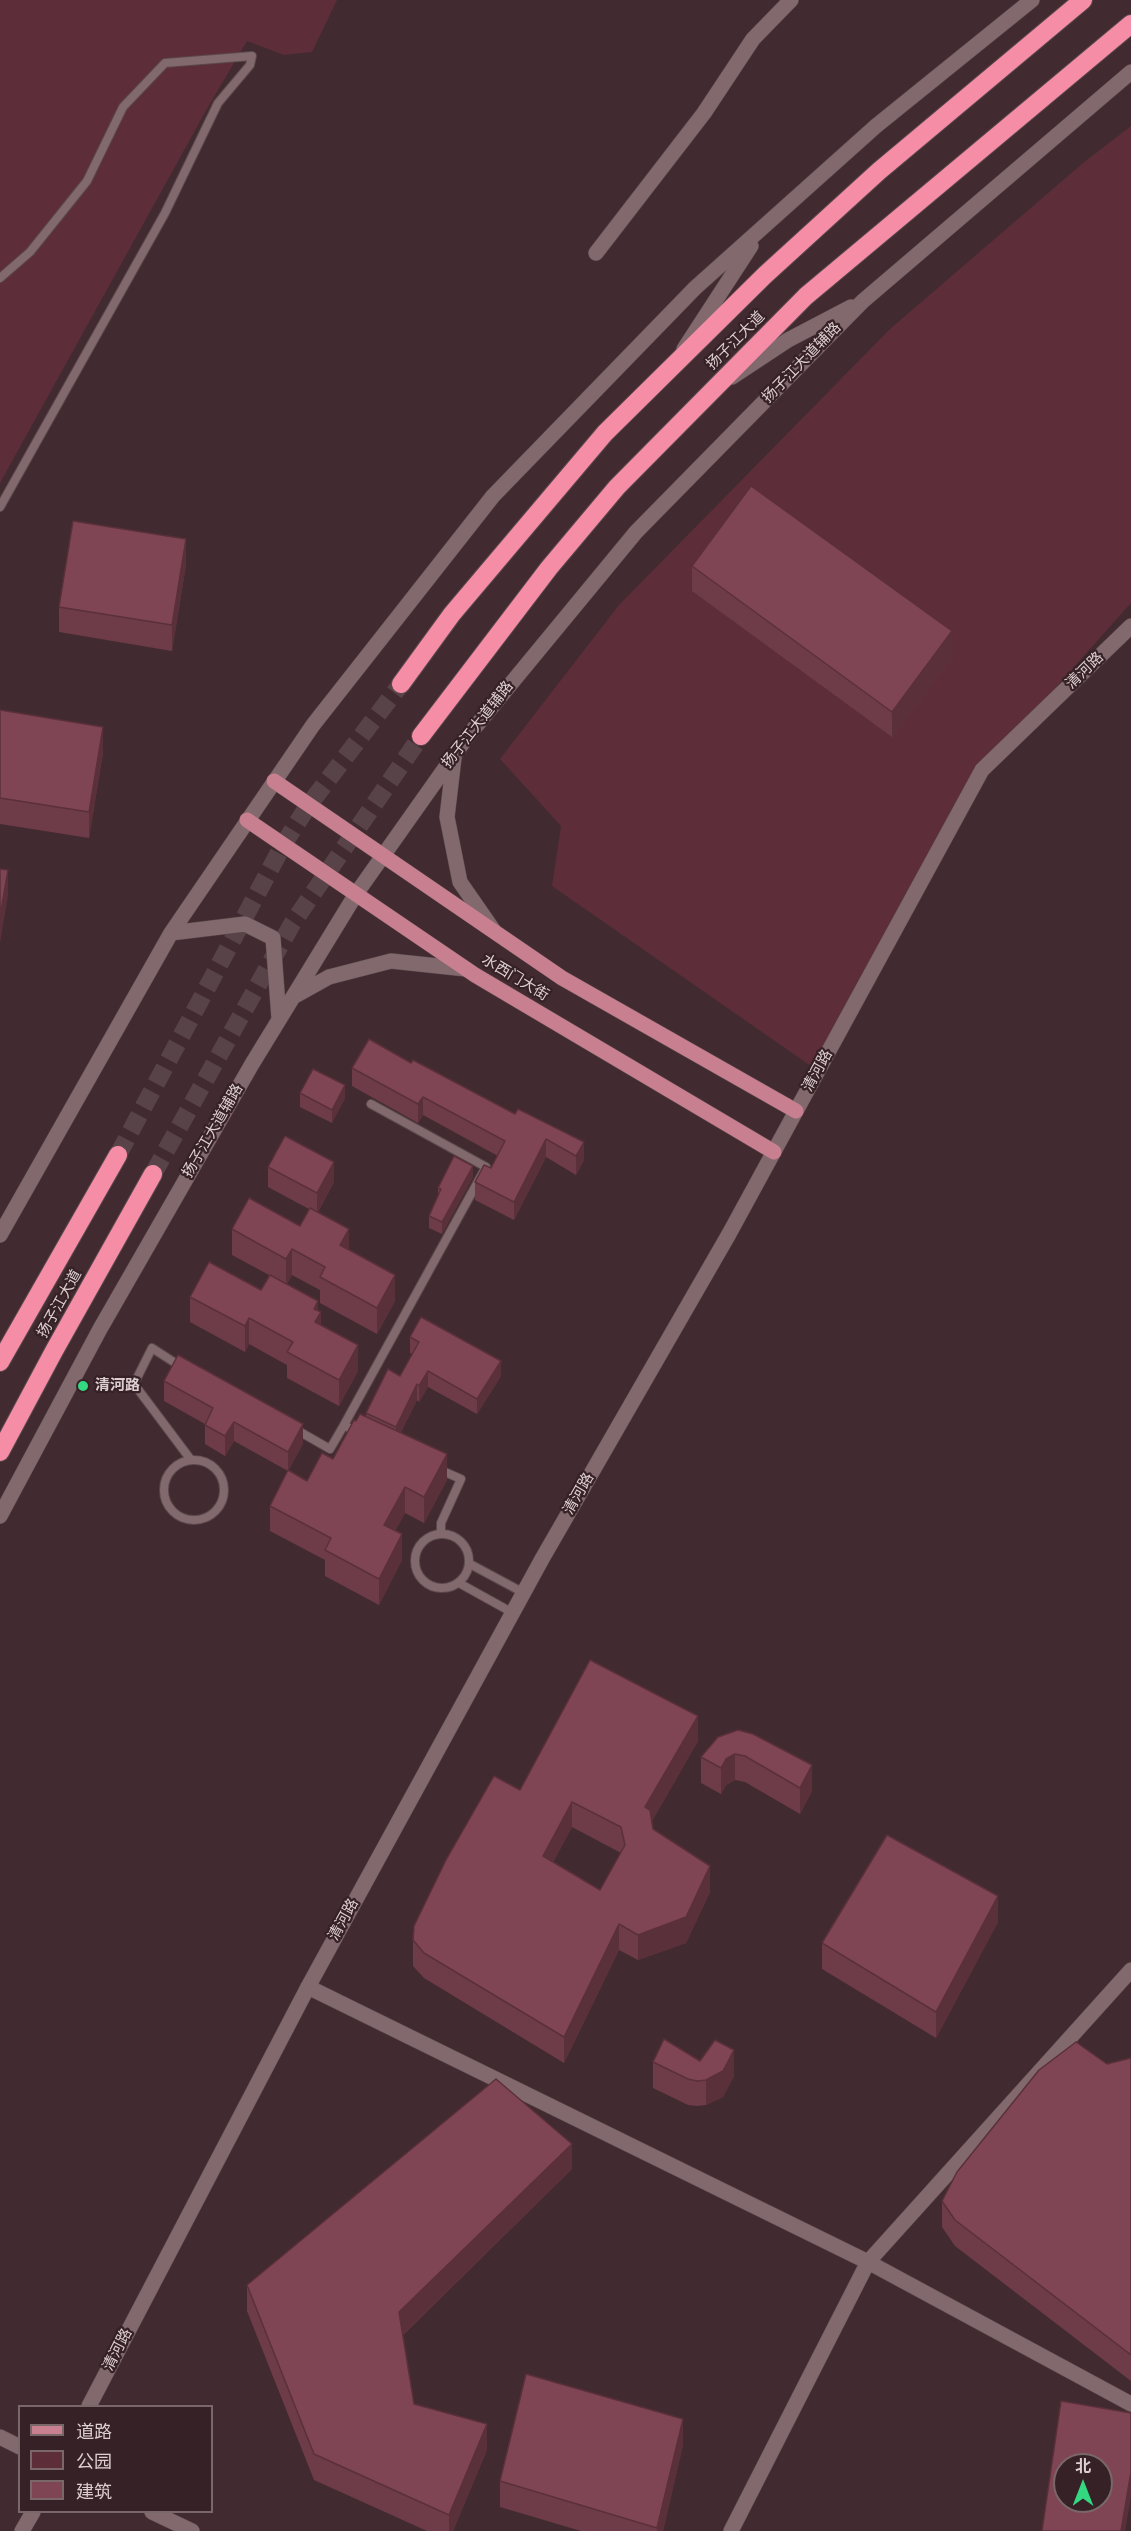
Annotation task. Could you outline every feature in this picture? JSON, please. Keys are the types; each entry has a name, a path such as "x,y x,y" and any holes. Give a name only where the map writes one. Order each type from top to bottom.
{"highway":[{"name":"扬子江大道","path":"401,684 452,614 605,433 765,275 879,171 1083,0"},
{"name":"扬子江大道","path":"421,736 549,568 617,487 806,296 1131,24"},
{"name":"扬子江大道","path":"0,1362 118,1155"},
{"name":"扬子江大道","path":"0,1452 153,1174"}],"main road":[{"path":"596,254 705,113 753,39 791,0"},
{"path":"0,1235 171,933 313,725 493,496 695,288 876,126 1032,0"},
{"name":"扬子江大道辅路","path":"0,1516 100,1329 279,1019 356,894 454,754 636,532 863,301 1131,72"},
{"path":"672,366 762,228"},
{"path":"712,391 788,340 863,301"},
{"name":"清河路","path":"90,2405 308,1987 524,1593 774,1152 982,770 1131,626"},
{"path":"454,754 447,817 460,882 494,931"},
{"name":"水西门大街","path":"274,781 562,978 796,1111"},
{"name":"水西门大街","path":"248,820 466,969 774,1152"},
{"path":"171,933 244,924 273,938 279,1019"},
{"path":"293,997 328,977 391,961 466,969"},
{"path":"731,2531 868,2262 1131,1970"},
{"path":"308,1987 868,2262 1131,2404"},
{"path":"0,2437 18,2445"},
{"path":"22,2531 32,2513"},
{"path":"156,2513 192,2531"}],"lane":[{"path":"0,278 30,252 87,181 123,107 165,63 252,56 250,65 218,103 165,213 0,507"},
{"path":"291,1427 330,1449 486,1167 371,1104"},
{"path":"191,1460 134,1384 152,1348 192,1373"},
{"path":"344,1425 363,1435"},
{"path":"191,1460 202,1460 212,1465 224,1481 225,1491 217,1511 199,1520 179,1517 166,1502 164,1493 168,1475 182,1462 191,1460"},
{"path":"429,1465 461,1479 441,1523 441,1533"},
{"path":"441,1533 459,1539 469,1554 470,1564 464,1578 459,1583 441,1588 424,1582 418,1574 415,1556 418,1547 432,1535 441,1533"},
{"path":"470,1564 524,1593"},
{"path":"459,1583 513,1613"}],"green space":[{"path":"0,0 337,0 312,52 284,55 247,41 208,107 0,483"},
{"path":"1131,126 1131,603 982,770 818,1071 552,886 561,826 500,759 619,605 890,329 1083,163"}],"building":[{"path":"751,486 952,631 892,712 692,566"},
{"path":"73,521 186,539 172,625 59,607"},
{"path":"0,710 103,727 89,812 0,798"},
{"path":"0,869 8,870 0,917"},
{"path":"369,1039 411,1063 413,1060 515,1114 518,1109 584,1142 576,1156 546,1139 514,1202 475,1182 484,1165 491,1168 505,1141 423,1097 418,1104 352,1068"},
{"path":"313,1069 345,1085 332,1110 300,1093"},
{"path":"285,1136 334,1162 317,1193 268,1167"},
{"path":"454,1156 473,1166 442,1222 429,1216 441,1189 438,1188"},
{"path":"249,1198 300,1226 310,1208 349,1229 340,1245 395,1275 377,1308 320,1277 325,1267 292,1249 286,1259 232,1229"},
{"path":"209,1262 261,1290 270,1275 318,1301 314,1309 321,1312 315,1322 358,1345 339,1380 287,1352 293,1342 249,1318 245,1326 190,1297"},
{"path":"421,1317 501,1361 477,1399 428,1371 419,1386 417,1384 396,1427 366,1413 388,1369 400,1376 419,1342 410,1337"},
{"path":"178,1355 303,1424 288,1452 234,1422 225,1436 205,1425 213,1408 164,1381"},
{"path":"360,1414 447,1454 424,1497 405,1487 384,1525 402,1534 379,1579 325,1550 331,1538 270,1506 288,1470 307,1481 322,1453 333,1459 354,1420 356,1421"},
{"path":"590,1660 698,1716 645,1807 650,1810 653,1829 710,1866 686,1917 638,1935 619,1924 564,2037 424,1953 413,1940 414,1926 446,1860 494,1776 520,1790","holes":["572,1802 621,1827 625,1845 600,1890 543,1856"]},
{"path":"738,1730 753,1734 812,1765 800,1788 745,1756 735,1754 726,1759 721,1768 701,1757 718,1737"},
{"path":"887,1835 998,1896 936,2012 822,1943"},
{"path":"664,2039 700,2061 715,2040 734,2050 723,2071 706,2080 697,2081 653,2062"},
{"path":"1076,2042 1107,2064 1131,2058 1131,2355 955,2220 942,2201 957,2172 1039,2070"},
{"path":"496,2079 572,2144 399,2312 414,2404 487,2424 449,2515 314,2454 247,2285"},
{"path":"526,2374 683,2419 657,2528 500,2481"},
{"path":"1061,2401 1131,2413 1131,2472 1121,2531 1042,2531 1053,2456 1053,2513 1113,2513 1113,2453 1053,2453"}],"tunnel":[{"path":"118,1155 283,845 308,806 401,684"},
{"path":"153,1174 292,924 421,736"}],"place":[{"name":"清河路","path":"83,1386"}]}
